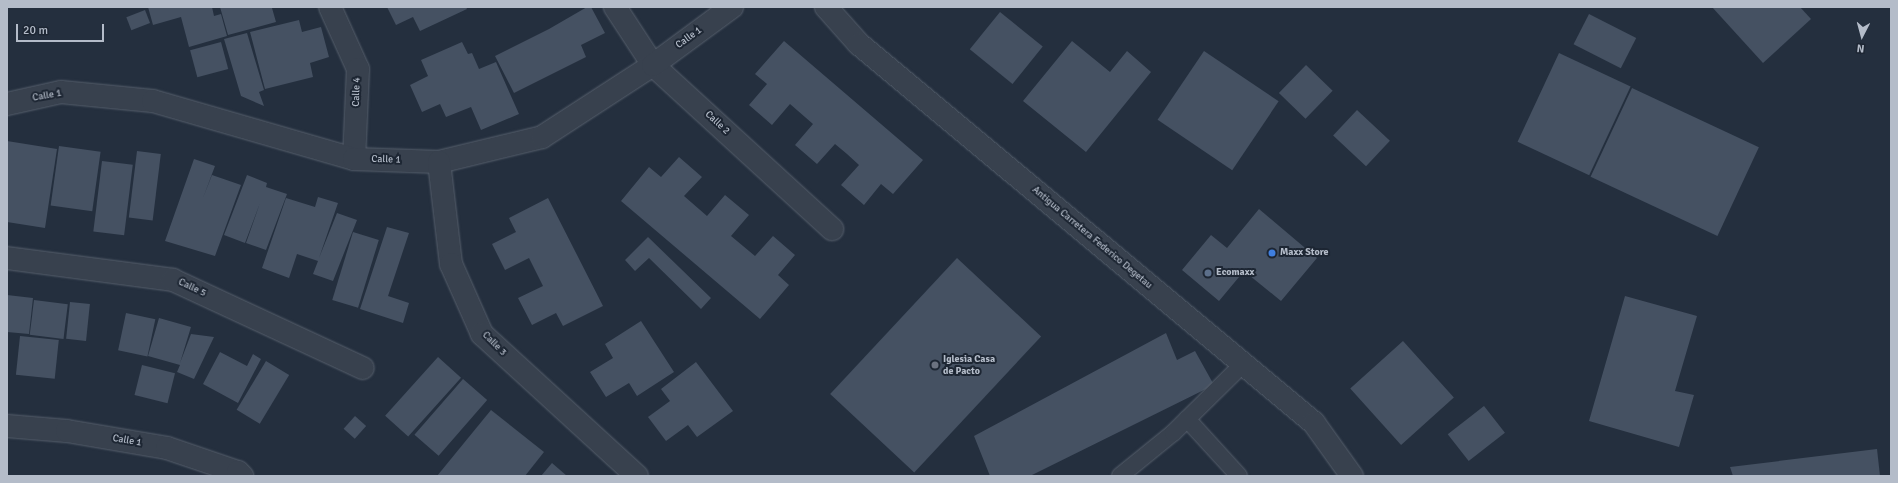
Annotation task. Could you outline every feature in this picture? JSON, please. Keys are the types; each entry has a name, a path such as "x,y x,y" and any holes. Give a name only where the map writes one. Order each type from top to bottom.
{"street":[{"name":"Calle 4","path":"330,7 358,69 354,159"},
{"name":"Calle 2","path":"615,7 653,65 832,228"},
{"name":"Calle 1","path":"7,104 61,92 153,100 354,159 439,162 542,137 653,65 732,7"},
{"name":"Antigua Carretera Federico Degetau","path":"826,7 859,44 1314,424 1352,476"},
{"name":"Calle 3","path":"439,162 451,264 482,334 637,476"},
{"name":"Calle 5","path":"7,258 173,280 363,368"},
{"name":"Calle 1","path":"7,426 67,431 167,448 238,472 242,476"}],"lane":[{"path":"1120,476 1187,419 1242,364"},
{"path":"1187,419 1239,476"}],"building":[{"path":"148,7 212,7 214,16 221,14 227,36 189,47 181,17 153,25"},
{"path":"220,7 276,7 272,8 276,22 228,35"},
{"path":"387,7 466,7 467,9 420,31 413,17 396,25"},
{"path":"587,7 591,7 605,33 581,45 586,57 514,93 495,56 549,29"},
{"path":"1712,7 1800,7 1811,19 1763,63"},
{"path":"145,10 150,23 131,30 126,17"},
{"path":"1000,12 1043,47 1013,84 970,49"},
{"path":"1589,14 1636,38 1621,68 1574,44"},
{"path":"299,20 302,32 321,27 329,57 310,63 313,77 265,89 250,32"},
{"path":"247,33 264,90 259,92 264,106 241,96 224,39"},
{"path":"784,41 923,160 893,194 881,184 864,205 841,185 859,165 847,154 835,144 817,164 795,145 813,124 790,104 772,125 749,105 767,84 755,74"},
{"path":"1072,41 1110,72 1127,51 1151,72 1086,152 1023,101"},
{"path":"221,42 228,69 197,77 190,50"},
{"path":"462,42 468,54 472,53 479,69 496,62 519,114 481,130 471,107 446,117 440,104 422,112 410,85 428,76 421,60"},
{"path":"1204,51 1279,101 1232,170 1158,120"},
{"path":"1559,53 1631,86 1589,175 1518,142"},
{"path":"1306,65 1333,91 1306,119 1279,93"},
{"path":"1632,88 1759,147 1717,236 1591,177"},
{"path":"1357,110 1390,141 1366,166 1333,136"},
{"path":"7,141 57,149 45,228 7,222"},
{"path":"59,146 101,152 92,211 51,205"},
{"path":"137,151 161,154 153,220 129,218"},
{"path":"679,157 702,177 684,196 707,216 725,195 749,215 731,236 755,256 773,236 795,255 778,275 789,285 760,319 621,201 649,167 661,177"},
{"path":"194,159 215,166 203,198 212,175 241,185 215,256 165,241"},
{"path":"102,161 133,165 124,235 93,231"},
{"path":"247,175 267,183 266,187 287,194 266,250 246,243 260,203 245,243 224,235"},
{"path":"318,197 338,203 319,258 337,213 357,220 333,281 313,274 318,261 297,254 289,278 262,268 286,198 315,207"},
{"path":"548,198 603,306 563,326 556,313 532,325 518,298 543,286 529,258 505,270 492,244 516,232 509,218"},
{"name":"Maxx Store","path":"1259,209 1317,258 1281,301 1244,271 1219,301 1182,270 1211,235 1227,248"},
{"path":"387,227 409,233 388,296 409,303 403,323 360,309"},
{"path":"353,232 379,240 358,308 332,300"},
{"path":"648,237 711,298 701,309 649,258 635,271 625,260"},
{"name":"Iglesia Casa de Pacto","path":"957,258 1041,336 914,472 830,394"},
{"path":"7,295 33,298 29,334 7,332"},
{"path":"1625,296 1697,316 1675,391 1694,395 1679,447 1589,421"},
{"path":"34,300 68,304 63,339 30,335"},
{"path":"70,302 90,304 86,341 66,339"},
{"path":"126,313 155,319 147,356 118,350"},
{"path":"159,318 191,327 180,363 191,334 214,337 194,379 177,372 180,365 148,356"},
{"path":"641,321 674,372 637,396 629,383 606,397 590,372 613,358 605,344"},
{"path":"1166,333 1177,360 1195,351 1214,385 1030,476 990,476 974,436"},
{"path":"20,336 59,340 55,379 16,375"},
{"path":"1403,341 1454,397 1401,445 1350,389"},
{"path":"220,352 247,366 253,354 261,359 238,403 203,384"},
{"path":"438,357 461,378 408,436 385,416"},
{"path":"266,361 289,375 260,424 237,410"},
{"path":"696,362 733,411 697,437 688,425 666,441 648,417 670,401 661,389"},
{"path":"142,365 175,373 167,403 135,395"},
{"path":"463,379 487,400 439,456 414,435"},
{"path":"1484,406 1505,433 1469,461 1448,434"},
{"path":"491,410 544,452 525,476 437,476"},
{"path":"355,416 366,426 355,439 344,429"},
{"path":"1877,449 1880,476 1733,476 1730,467"},
{"path":"552,463 567,476 541,476"}],"place":[{"name":"Maxx Store","path":"1272,253"},
{"name":"Ecomaxx","path":"1208,273"},
{"name":"Iglesia Casa de Pacto","path":"935,365"}]}
